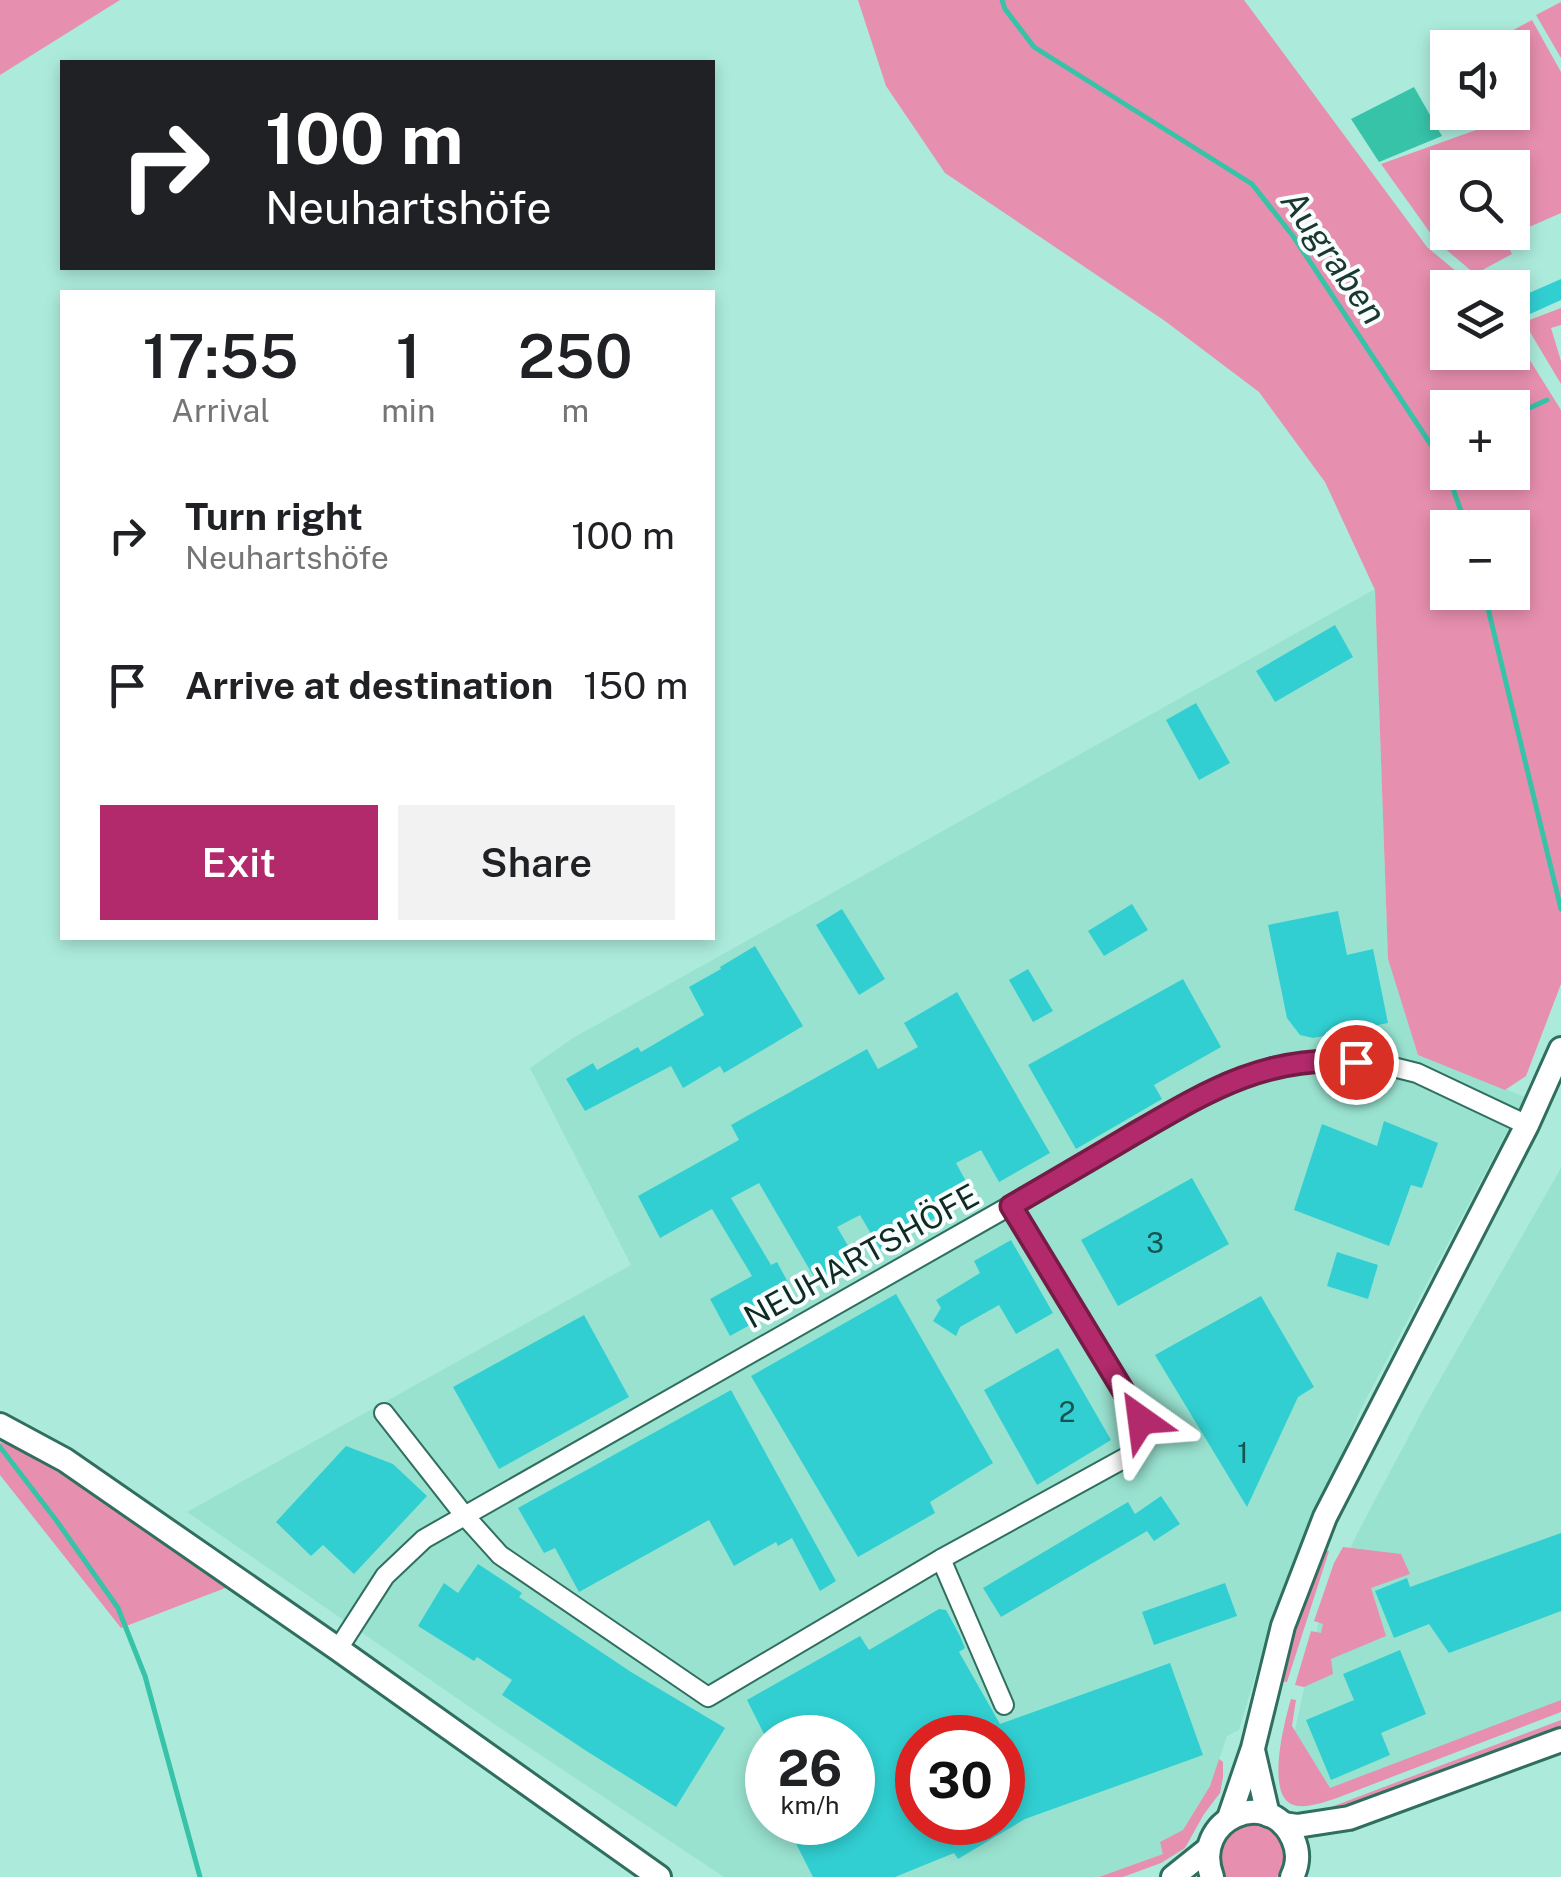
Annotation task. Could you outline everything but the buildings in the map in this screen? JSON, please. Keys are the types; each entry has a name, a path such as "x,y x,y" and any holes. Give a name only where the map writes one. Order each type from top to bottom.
{"street":[{"path":"1229,1818 1253,1748 1283,1626 1324,1517 1527,1125 1561,1049"},
{"name":"NEUHARTSHÖFE","path":"338,1649 386,1576 424,1540 464,1514 1226,1083 1273,1067 1332,1060 1381,1064 1417,1073 1527,1125"},
{"path":"384,1412 500,1555 708,1697 941,1559 1134,1453 1141,1420 1011,1206"},
{"path":"0,1425 65,1460 659,1877"},
{"path":"941,1559 1004,1705"},
{"path":"1212,1877 1208,1848 1219,1826 1229,1818 1255,1812 1297,1826 1348,1818 1561,1740"},
{"path":"1253,1748 1276,1819 1291,1833 1295,1866"},
{"path":"1295,1866 1320,1836 1348,1818"},
{"path":"1173,1877 1208,1848"}],"shaded area":[{"path":"0,0 120,0 0,75"},
{"path":"858,0 1244,0 1427,247 1455,270 1430,270 1430,370 1530,370 1530,360 1561,410 1561,984 1526,1076 1505,1090 1418,1055 1388,959 1375,590 1325,482 1259,392 1165,321 945,173 886,86"},
{"path":"1561,2 1561,58 1536,15"},
{"path":"1532,20 1561,72 1561,213 1530,227 1530,150 1430,150 1430,233 1381,164 1476,130 1530,130 1530,30 1513,30"},
{"path":"1414,87 1430,115 1430,130 1439,130 1442,136 1379,162 1351,119"},
{"path":"1447,250 1510,250 1512,254 1482,270 1470,270"},
{"path":"1561,308 1561,325 1551,328 1561,361 1561,384 1530,332 1530,320"},
{"path":"1375,589 1388,959 1418,1055 1525,1097 1361,1409 1272,1620 1239,1730 1227,1736 1210,1786 1163,1854 1099,1877 724,1877 187,1512 631,1265 530,1068 573,1038"},
{"path":"1561,1168 1561,1706 1310,1800 1283,1784 1322,1607 1426,1404"},
{"path":"0,1442 22,1449 228,1587 121,1628 0,1475"},
{"path":"1343,1547 1401,1554 1410,1574 1371,1588 1386,1636 1331,1659 1333,1674 1304,1687 1295,1685 1311,1631 1321,1633 1323,1624 1314,1621"},
{"path":"1329,1551 1287,1682 1280,1681 1318,1558"},
{"path":"1291,1699 1296,1700 1292,1726 1330,1788 1561,1700 1561,1712 1337,1798 1302,1806 1291,1804 1284,1797 1278,1771"},
{"path":"1561,1720 1561,1727 1319,1817 1318,1812"},
{"path":"1219,1759 1223,1762 1220,1793 1185,1848 1161,1863 1123,1877 1099,1877 1163,1854 1160,1842 1183,1830 1210,1786"},
{"path":"1256,1821 1272,1830 1282,1843 1284,1860 1277,1877 1224,1877 1218,1856 1223,1840 1236,1829"}],"waterway":[{"name":"Augraben","path":"1002,0 1034,47 1252,184 1293,236 1445,466 1461,510"},
{"path":"1530,408 1547,400"},
{"name":"Augraben","path":"1488,610 1561,909"},
{"path":"0,1447 118,1608 145,1676 200,1877"}],"route":[{"path":"1141,1420 1011,1206 1226,1083 1273,1067 1332,1060 1356,1062"}]}
